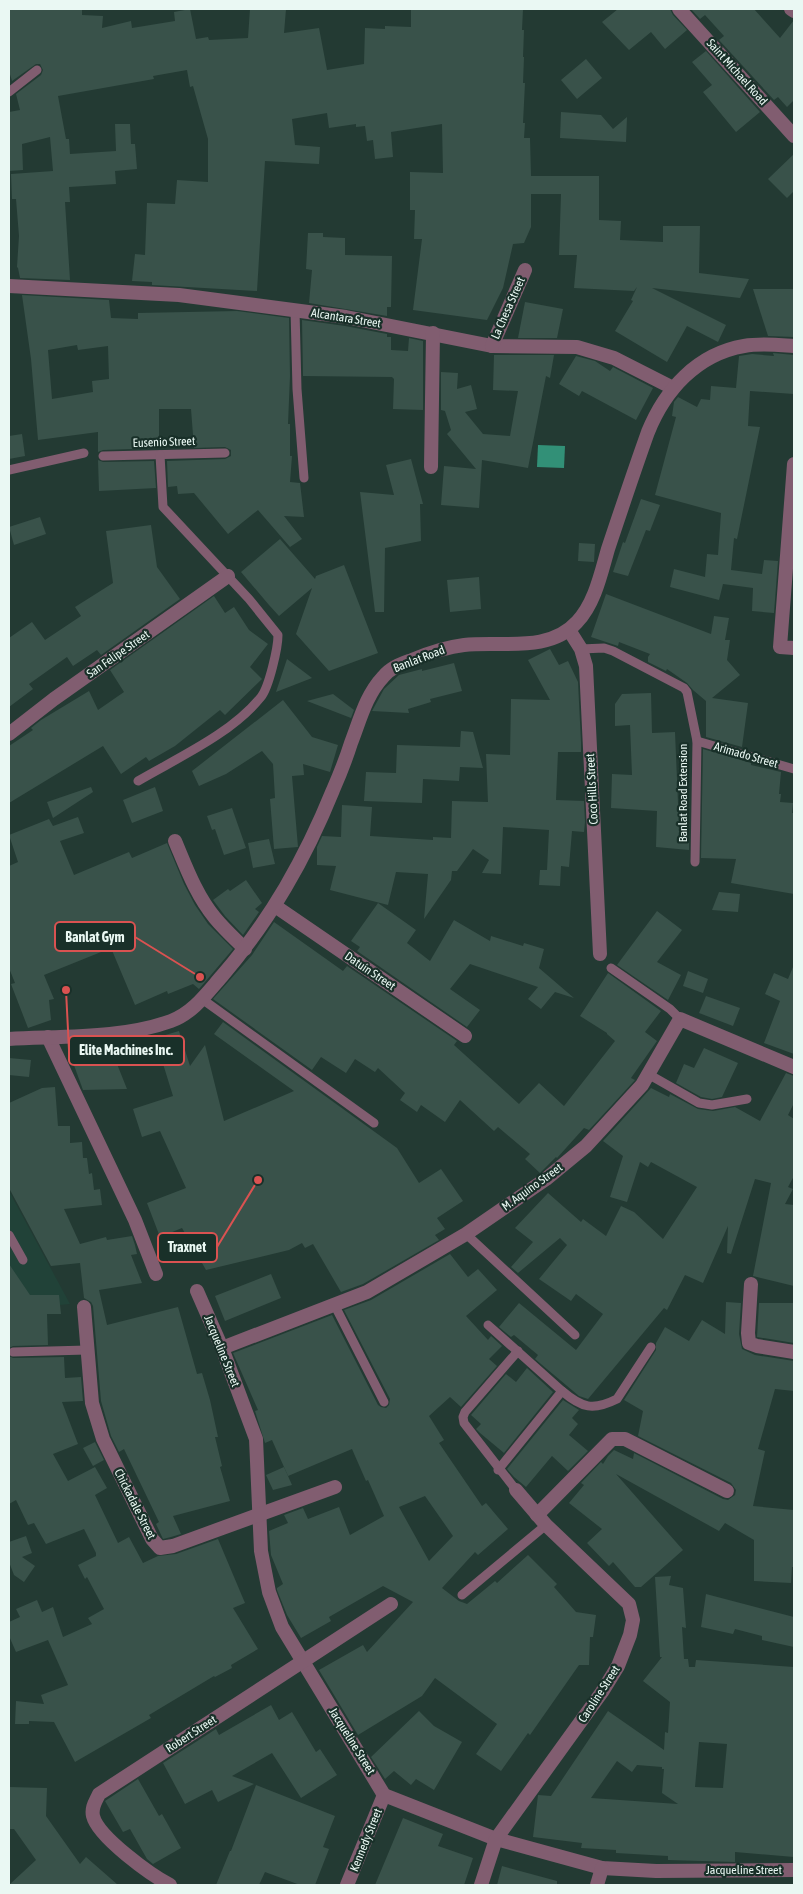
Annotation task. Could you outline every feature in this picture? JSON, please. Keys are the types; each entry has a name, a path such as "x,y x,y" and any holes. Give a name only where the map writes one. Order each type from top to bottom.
{"street":[{"name":"Saint Michael Road","path":"682,10 794,136"},
{"name":"La Chesa Street","path":"492,346 525,270"},
{"name":"Alcantara Street","path":"9,286 179,295 346,317 492,346 577,347 614,358 673,388"},
{"path":"432,467 433,333"},
{"name":"Banlat Road","path":"9,1039 103,1034 146,1028 172,1020 188,1011 202,999 245,949 275,906 313,836 346,758 368,699 391,668 435,650 490,643 538,643 569,630 579,621 595,590 648,432 659,408 673,388 705,360 722,352 744,346 763,344 794,346"},
{"path":"794,464 780,647 794,648"},
{"name":"San Felipe Street","path":"9,734 54,699 228,576"},
{"name":"Coco Hills Street","path":"569,630 581,649 586,666 600,954"},
{"path":"175,841 202,900 214,917 245,949"},
{"name":"Datuin Street","path":"275,906 465,1036"},
{"path":"680,1019 794,1067"},
{"name":"M. Aquino Street","path":"222,1348 367,1292 466,1234 546,1179 586,1146 642,1085 680,1019"},
{"path":"48,1037 135,1220 156,1274"},
{"path":"751,1284 749,1343 794,1352"},
{"name":"Jacqueline Street","path":"197,1291 222,1348 256,1439 259,1472 261,1551 269,1592 282,1627 384,1794 496,1839 602,1868 794,1870"},
{"name":"Chickadale Street","path":"84,1307 92,1403 103,1439 152,1539 160,1548 173,1546 334,1487"},
{"path":"542,1520 612,1439 625,1439 727,1491"},
{"name":"Caroline Street","path":"480,1885 496,1839 602,1692 618,1666 630,1635 633,1620 628,1604 542,1520 516,1490"},
{"name":"Robert Street","path":"170,1885 130,1858 109,1839 93,1817 92,1807 99,1794 390,1604"},
{"name":"Kennedy Street","path":"347,1885 384,1794"},
{"path":"597,1885 602,1868"}],"lane":[{"path":"9,92 37,70"},
{"path":"294,310 297,388 304,478"},
{"path":"9,470 84,453"},
{"name":"Eusenio Street","path":"103,456 226,453"},
{"path":"138,781 232,726 263,696 278,645 278,635 228,576 163,507 160,455"},
{"name":"Banlat Road Extension","path":"581,649 595,647 613,650 684,688 688,695 697,740 695,862"},
{"name":"Arimado Street","path":"697,740 770,761 794,770"},
{"path":"611,968 670,1009 680,1019"},
{"path":"202,999 374,1123"},
{"path":"648,1074 699,1103 712,1105 747,1099"},
{"path":"466,1234 575,1335"},
{"path":"9,1236 23,1260"},
{"path":"334,1304 384,1402"},
{"path":"488,1324 562,1391 574,1401 585,1406 603,1406 617,1399 651,1347"},
{"path":"13,1352 87,1350"},
{"path":"516,1490 498,1470 464,1423 463,1418 465,1412 518,1351"},
{"path":"498,1470 562,1391"},
{"path":"462,1595 542,1520"}],"shaded area":[{"path":"538,445 565,446 564,468 537,467"},
{"path":"9,1191 70,1304 9,1310"}],"building":[{"path":"9,9 82,9 82,15 103,16 102,28 131,21 132,28 175,21 174,12 190,9 196,39 208,37 209,40 248,38 250,9 286,9 284,33 319,28 327,70 364,64 365,28 385,29 385,26 411,27 411,9 523,9 523,83 525,83 523,123 525,123 524,138 530,138 531,176 599,176 599,220 621,221 620,240 663,242 663,226 700,226 699,273 749,279 740,298 652,288 726,325 718,342 687,326 667,362 615,331 633,301 631,300 637,287 634,291 574,288 577,255 559,255 561,194 531,194 531,227 524,243 513,244 503,288 487,320 413,310 422,239 414,239 415,210 410,210 410,172 443,173 442,124 391,132 393,157 375,159 373,140 367,141 365,126 356,127 356,124 329,128 327,113 292,119 295,145 320,147 319,164 265,161 257,291 152,285 152,282 132,281 135,254 145,255 147,203 175,204 177,180 208,182 208,139 193,86 190,87 187,70 153,76 154,79 58,96 66,139 69,139 70,154 116,151 115,124 130,124 131,144 135,144 137,169 115,171 116,184 69,187 70,202 65,202 70,280 20,278 17,267 19,236 16,199 12,199 11,174 53,171 50,137 22,144 23,170 9,171 9,112 20,110 16,94 41,75 43,70 40,64 36,64 12,81 9,71"},
{"path":"618,9 670,9 687,30 665,49 651,32 629,50 602,22"},
{"path":"691,9 754,9 780,38 794,20 794,100 787,107 778,97 774,100 719,40 724,36 705,15 700,19"},
{"path":"706,51 760,112 736,132 703,92 712,85 692,62"},
{"path":"586,59 602,78 577,99 561,80"},
{"path":"561,112 601,115 613,129 627,117 626,142 560,138"},
{"path":"794,154 794,191 787,198 768,179"},
{"path":"308,233 323,233 323,237 345,238 345,255 392,256 391,307 387,307 387,316 309,303 312,270 306,269"},
{"path":"753,289 794,289 794,337 768,336"},
{"path":"22,295 109,300 111,318 138,319 138,313 237,311 289,318 290,376 288,424 290,424 290,456 292,456 290,482 300,483 304,517 284,516 302,539 290,547 258,510 228,534 194,493 178,494 177,486 168,487 167,461 225,459 231,456 231,450 225,447 194,448 191,409 159,409 159,448 103,450 98,452 98,432 38,440 31,359","holes":["77,345 78,350 108,346 109,379 92,381 93,392 52,399 48,350"]},
{"path":"525,302 563,309 557,338 518,338"},
{"path":"302,320 387,334 387,337 391,337 391,350 408,351 409,338 423,341 423,410 393,409 394,379 392,377 303,376"},
{"path":"773,353 794,355 794,394 750,391 748,426 760,427 737,539 734,538 731,570 762,574 764,560 778,561 774,613 752,611 753,588 723,584 719,600 670,587 674,569 705,577 707,554 718,555 721,513 655,495 676,417 672,416 674,402 678,397 697,407 701,399 710,400 711,386 736,388 739,356 752,354 774,356"},
{"path":"494,355 554,355 550,378 546,376 528,468 482,460 479,508 441,505 444,466 476,469 447,434 451,430 445,411 441,410 441,372 458,373 457,389 471,385 477,409 465,412 483,434 510,436 518,391 493,390"},
{"path":"576,356 595,361 610,371 613,367 653,388 636,420 582,391 579,396 559,384"},
{"path":"22,434 25,456 9,459 9,436"},
{"path":"411,459 423,504 420,504 421,541 385,548 384,612 375,612 360,492 394,495 386,465"},
{"path":"98,460 103,462 154,461 156,488 99,491"},
{"path":"641,499 660,505 650,531 646,530 628,576 613,572 623,542 625,543"},
{"path":"40,517 46,534 14,545 9,527"},
{"path":"151,525 157,567 180,599 101,655 97,650 73,666 67,657 29,684 33,689 9,707 9,638 32,622 45,640 81,616 75,607 113,583 106,531"},
{"path":"280,539 315,579 316,576 344,565 378,653 329,671 296,634 312,588 279,616 269,605 241,572"},
{"path":"579,543 595,544 594,562 578,561"},
{"path":"479,577 481,609 450,612 447,580"},
{"path":"606,594 711,634 714,616 729,618 725,640 730,640 727,660 740,675 712,698 748,703 742,747 706,737 706,701 687,683 667,669 666,671 648,662 650,654 619,642 618,646 591,637"},
{"path":"214,596 225,613 234,607 249,630 268,644 250,667 262,679 225,715 220,710 175,746 149,761 146,757 121,774 103,746 9,803 9,746 33,730 31,728 41,720 89,691 98,710 124,692 110,670"},
{"path":"550,649 559,665 568,661 578,682 581,742 581,752 558,752 556,800 584,801 585,822 584,832 572,831 569,867 561,866 560,886 539,885 540,870 547,870 549,830 503,827 501,874 482,873 489,860 473,849 457,871 452,871 451,880 424,919 428,874 396,872 388,905 330,890 336,866 317,865 317,847 322,836 341,837 342,805 372,807 370,836 433,840 433,837 451,838 452,801 488,802 486,754 510,755 511,699 550,700 528,660"},
{"path":"287,659 312,678 276,692"},
{"path":"454,663 462,691 430,699 431,702 408,709 409,713 372,711 384,689 399,675"},
{"path":"651,693 652,733 675,732 679,827 689,828 689,850 656,847 657,811 611,808 612,774 632,775 630,725 615,726 615,704 622,694"},
{"path":"333,694 354,710 351,718 307,701"},
{"path":"283,700 312,737 338,745 330,772 303,764 304,775 292,776 298,847 274,849 270,799 275,798 273,764 262,751 226,774 199,786 192,771"},
{"path":"461,731 473,732 483,768 460,767 459,781 423,779 422,803 364,801 366,772 396,773 397,745 460,747"},
{"path":"703,749 751,763 751,765 781,772 780,802 793,803 794,894 731,883 736,859 701,858"},
{"path":"91,787 93,792 53,818 47,802"},
{"path":"155,787 163,811 132,823 123,800"},
{"path":"232,808 246,848 224,855 215,829 212,830 207,816"},
{"path":"78,817 84,833 60,841 74,875 129,852 132,858 167,843 195,905 208,924 233,949 199,989 193,984 168,994 167,991 135,1005 111,948 44,975 54,999 49,1000 51,1020 28,1028 11,984 15,983 9,968 9,866 18,862 9,835 49,819 53,826"},
{"path":"269,839 275,864 253,868 248,843"},
{"path":"246,880 262,903 255,909 259,912 243,935 213,900 228,889 230,891"},
{"path":"719,892 740,894 738,912 712,910"},
{"path":"378,903 416,930 407,943 430,961 454,920 490,941 491,936 523,946 524,943 544,949 539,968 574,998 555,992 541,1009 528,999 538,987 470,964 450,989 480,1010 467,1027 357,951 360,947 351,941"},
{"path":"657,911 682,930 657,962 681,975 668,1000 617,965"},
{"path":"274,922 343,971 347,966 457,1041 454,1045 519,1104 539,1083 564,1106 615,1041 607,1033 580,1016 608,973 661,1011 645,1032 657,1041 631,1078 635,1080 589,1130 584,1128 557,1158 540,1173 525,1159 530,1154 498,1127 494,1131 460,1100 445,1122 421,1105 417,1112 400,1100 405,1093 378,1068 375,1072 355,1059 346,1073 321,1057 312,1070 213,999 252,955"},
{"path":"793,967 794,1054 764,1043 780,1001 765,994 774,973 788,979"},
{"path":"688,971 708,979 703,993 683,986"},
{"path":"706,996 740,1008 733,1026 699,1013"},
{"path":"223,1022 397,1148 419,1183 441,1169 463,1201 437,1218 445,1229 435,1235 439,1240 363,1284 341,1292 313,1244 305,1248 302,1243 289,1250 206,1270 182,1228 160,1237 147,1203 186,1188 160,1131 142,1137 133,1109 173,1096 155,1038 179,1031 190,1066 205,1045 224,1121 294,1091 214,1034"},
{"path":"704,1048 738,1063 722,1097 712,1099 701,1097 676,1083 684,1064 694,1068"},
{"path":"71,1057 115,1059 127,1089 83,1090"},
{"path":"9,1058 31,1060 29,1077 9,1075"},
{"path":"786,1073 794,1076 794,1103 788,1115 794,1119 794,1176 788,1187 793,1189 785,1204 794,1205 794,1286 753,1276 771,1183 755,1179 731,1254 727,1253 728,1226 703,1283 685,1275 667,1310 664,1308 588,1399 579,1396 535,1359 538,1355 514,1335 511,1337 499,1327 519,1303 576,1350 603,1314 576,1294 571,1301 539,1279 567,1245 560,1238 518,1273 511,1267 533,1242 515,1228 548,1193 581,1222 583,1219 606,1236 621,1206 634,1212 663,1239 697,1187 651,1162 648,1167 640,1162 627,1202 610,1197 623,1156 603,1141 651,1088 669,1097 670,1094 698,1109 713,1111 735,1107 760,1121"},
{"path":"55,1087 58,1126 70,1126 70,1143 82,1142 83,1158 87,1158 89,1174 92,1173 94,1190 100,1189 102,1205 64,1209 80,1244 106,1237 107,1240 132,1236 137,1254 131,1255 142,1283 99,1290 107,1325 178,1307 197,1374 202,1373 210,1400 218,1437 215,1437 222,1466 220,1467 230,1501 173,1516 181,1534 163,1539 156,1524 159,1522 124,1449 119,1452 111,1436 101,1401 93,1306 91,1302 84,1298 80,1263 51,1266 9,1188 9,1103 42,1088"},
{"path":"450,1254 468,1277 478,1269 497,1290 466,1316 488,1340 491,1336 502,1346 489,1359 497,1366 461,1407 450,1397 429,1416 444,1440 439,1443 482,1506 486,1503 508,1529 478,1555 475,1552 442,1588 459,1601 467,1604 495,1581 497,1583 528,1555 557,1584 554,1587 576,1612 596,1615 593,1637 590,1637 589,1665 579,1665 530,1735 528,1733 501,1771 476,1754 497,1724 435,1678 422,1696 358,1735 319,1670 363,1645 367,1652 413,1602 383,1586 329,1617 331,1621 301,1638 287,1615 277,1590 283,1584 271,1555 269,1531 288,1523 284,1515 303,1508 308,1519 339,1507 350,1535 384,1516 352,1449 288,1476 272,1440 265,1443 255,1411 258,1410 233,1353 332,1315 378,1405 386,1408 389,1405 390,1399 344,1310 371,1300","holes":["425,1496 453,1536 429,1561 399,1507"]},
{"path":"9,1264 30,1295 59,1295 61,1314 47,1314 48,1345 13,1346 9,1348"},
{"path":"271,1274 281,1298 225,1321 215,1296"},
{"path":"726,1302 741,1303 739,1334 742,1349 755,1355 794,1361 794,1391 775,1389 758,1449 765,1451 753,1506 794,1510 794,1567 792,1567 791,1583 754,1581 754,1540 725,1523 719,1531 616,1474 683,1550 641,1587 635,1587 613,1562 609,1566 587,1543 602,1529 569,1503 584,1485 581,1483 601,1462 603,1464 614,1450 633,1459 634,1453 723,1499 728,1500 735,1495 736,1490 731,1483 638,1436 643,1411 624,1400 656,1350 656,1343 665,1327 689,1341 702,1320 725,1334"},
{"path":"759,1303 794,1303 794,1343 757,1337"},
{"path":"9,1356 13,1358 64,1357 65,1378 81,1377 83,1401 62,1402 78,1444 53,1454 68,1481 95,1467 107,1488 95,1495 118,1543 129,1537 143,1563 158,1556 176,1554 218,1539 245,1603 233,1608 258,1649 231,1665 232,1668 214,1676 149,1715 151,1718 75,1762 54,1722 29,1721 29,1724 15,1724 16,1701 44,1704 41,1695 68,1685 48,1640 16,1652 9,1636 9,1622 20,1617 16,1609 37,1600 42,1612 53,1607 63,1637 92,1624 88,1618 104,1609 87,1577 85,1579 78,1565 96,1556 96,1553 84,1529 46,1544 34,1523 28,1525 16,1500 9,1504"},
{"path":"527,1368 553,1392 504,1453 476,1429 481,1424 471,1415 506,1374 516,1382"},
{"path":"563,1400 579,1410 572,1418 578,1424 569,1435 588,1451 568,1471 552,1456 526,1487 507,1469"},
{"path":"95,1442 104,1460 93,1466 83,1448"},
{"path":"284,1467 292,1485 273,1490 266,1475"},
{"path":"26,1536 32,1553 22,1557 35,1566 24,1582 14,1575 9,1562 9,1542"},
{"path":"671,1576 669,1585 683,1588 686,1628 682,1627 684,1659 688,1659 689,1667 695,1667 696,1660 794,1667 794,1857 735,1852 735,1862 668,1860 668,1856 616,1853 616,1850 581,1848 582,1843 533,1837 538,1795 551,1796 608,1711 664,1750 665,1732 668,1733 670,1702 643,1681 662,1657 660,1657 655,1577","holes":["699,1742 727,1744 723,1788 695,1787","617,1761 632,1772 637,1765 662,1767 664,1769 662,1793 678,1804 591,1798"]},
{"path":"706,1594 794,1617 794,1647 762,1640 762,1636 735,1629 733,1634 701,1627"},
{"path":"271,1705 279,1720 292,1712 316,1752 320,1749 337,1775 301,1798 272,1753 232,1776 254,1784 218,1802 212,1790 185,1804 163,1763 216,1729 219,1735"},
{"path":"419,1711 434,1726 462,1742 434,1790 416,1779 411,1785 394,1771 385,1779 371,1757"},
{"path":"138,1779 159,1816 162,1814 181,1848 153,1864 147,1859 130,1829 123,1832 105,1801"},
{"path":"256,1785 335,1816 323,1847 329,1849 315,1885 300,1885 265,1872 259,1885 216,1885"},
{"path":"9,1787 47,1788 46,1816 80,1864 86,1857 118,1885 9,1885 36,1860 14,1829 9,1829"},
{"path":"403,1818 443,1834 438,1846 473,1858 464,1885 375,1885"},
{"path":"502,1866 557,1881 557,1885 497,1885"}],"place":[{"name":"Banlat Gym","path":"200,977"},
{"name":"Elite Machines Inc.","path":"66,990"},
{"name":"Traxnet","path":"258,1180"}]}
